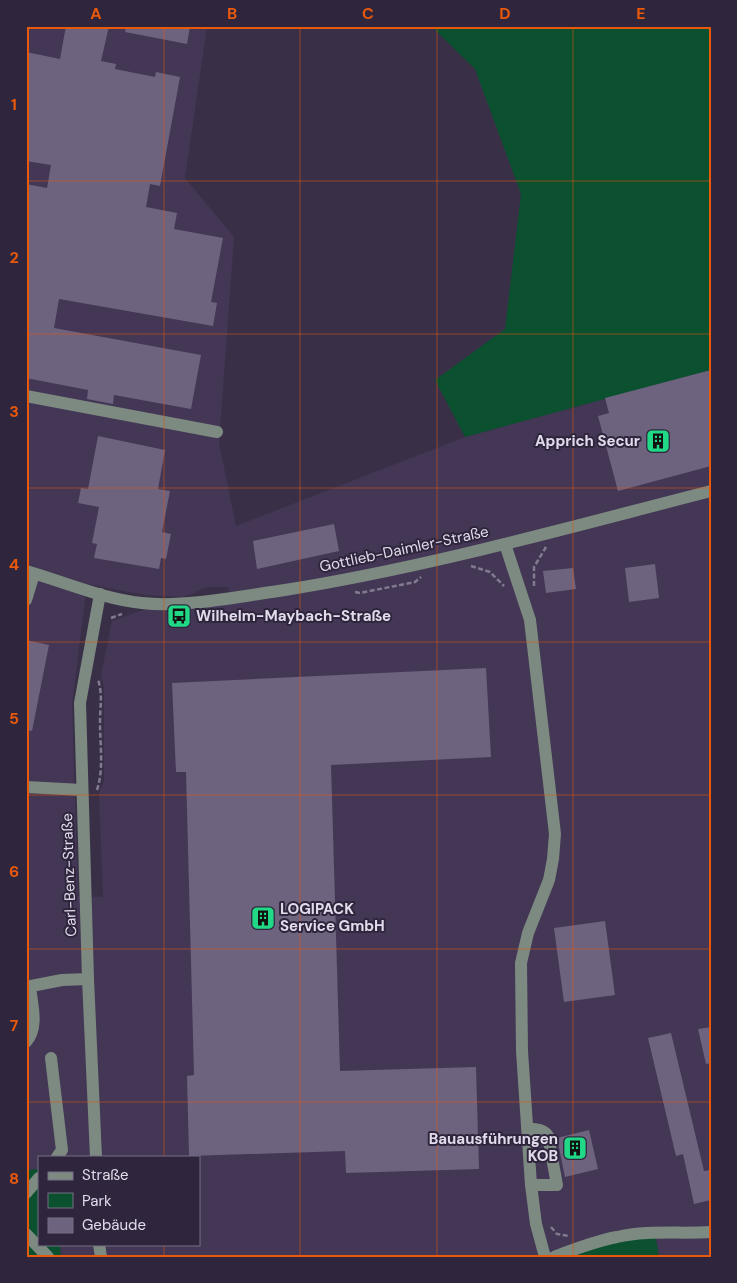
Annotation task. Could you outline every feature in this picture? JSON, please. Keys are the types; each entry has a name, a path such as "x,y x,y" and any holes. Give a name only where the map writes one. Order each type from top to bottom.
{"street":[{"path":"26,396 217,432"},
{"name":"Gottlieb-Daimler-Straße","path":"30,572 114,598 144,604 228,599 348,580 505,544 711,491"},
{"path":"505,544 530,620 555,834 549,880 528,933 521,962 522,1052 526,1128 536,1224 545,1257"},
{"path":"26,600 30,572"},
{"name":"Carl-Benz-Straße","path":"96,1156 88,979 80,703 100,594"},
{"path":"26,788 82,790"},
{"path":"26,1042 33,1034 34,1017 28,987 62,980 88,979"},
{"path":"51,1058 62,1150 58,1156"},
{"path":"526,1128 546,1132 557,1185 531,1185"},
{"path":"26,1193 38,1179"},
{"path":"554,1257 619,1236 711,1232"},
{"path":"26,1234 48,1257"}],"path":[{"path":"109,626 111,618"},
{"path":"96,793 101,777 100,720 102,693 97,676"},
{"path":"548,1223 557,1234 566,1236 580,1235 584,1246"}],"shaded area":[{"path":"26,26 207,26 185,178 234,237 219,443 236,526 465,437 711,370 711,1257 659,1257 655,1234 554,1257 61,1257 60,1246 200,1246 200,1156 38,1156 38,1169 26,1170","holes":["87,584 145,595 180,597 207,587 229,587 228,599 163,603 112,621 101,675 104,688 104,781 99,792 103,897 78,896 72,704"]}],"green space":[{"path":"431,26 711,26 711,370 465,437 435,380 505,329 521,194 475,69"},
{"path":"38,1169 38,1246 60,1246 61,1257 26,1257 26,1170"},
{"path":"655,1233 659,1257 554,1257"}],"building":[{"path":"66,26 109,26 101,61 116,64 115,69 155,77 156,72 180,77 160,186 150,184 146,207 177,213 174,229 223,238 211,302 217,303 213,326 59,299 54,328 201,355 191,409 114,395 113,404 87,399 88,390 26,378 26,184 47,188 51,165 26,161 26,52 60,59"},
{"path":"126,26 190,26 187,44 125,32"},
{"name":"Apprich Secur","path":"711,370 711,466 618,491 598,416 609,413 605,398"},
{"path":"98,436 165,450 158,489 170,491 162,532 171,534 166,559 161,558 159,569 94,558 97,544 92,543 99,507 78,503 81,488 88,489"},
{"path":"334,524 339,551 257,569 253,541"},
{"path":"655,564 659,598 629,602 625,568"},
{"path":"573,568 576,589 546,593 543,571"},
{"path":"26,640 49,645 32,731 26,730"},
{"path":"486,668 491,757 331,765 340,1071 476,1067 479,1169 346,1173 345,1151 189,1156 187,1076 194,1075 186,772 176,772 172,683"},
{"path":"605,921 615,995 564,1002 554,928"},
{"path":"711,1027 711,1063 706,1064 698,1029"},
{"path":"671,1033 704,1171 711,1170 711,1200 694,1204 683,1154 676,1156 648,1038"},
{"name":"Bauausführungen KOB","path":"589,1130 598,1169 565,1177 557,1138"}],"place":[{"name":"Apprich Secur","path":"658,441"},
{"name":"Wilhelm-Maybach-Straße","path":"179,616"},
{"name":"LOGIPACK Service GmbH","path":"263,918"},
{"name":"Bauausführungen KOB","path":"575,1148"}]}
